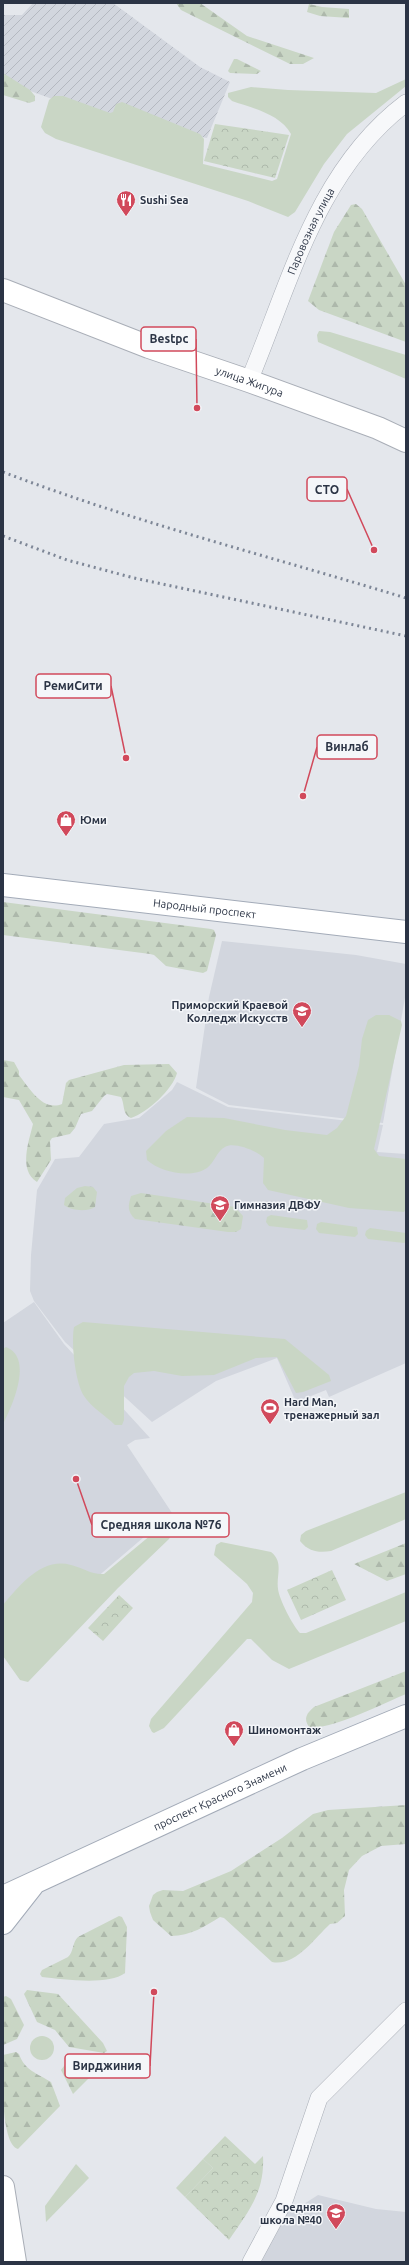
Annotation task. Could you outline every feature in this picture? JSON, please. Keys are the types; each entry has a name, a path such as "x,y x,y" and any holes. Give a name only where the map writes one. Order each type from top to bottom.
{"main road":[{"name":"улица Жигура","path":"3,290 149,347 249,381 378,428 406,441"},
{"name":"Народный проспект","path":"3,885 406,932"},
{"name":"проспект Красного Знамени","path":"3,1897 302,1760 406,1716"},
{"name":"проспект Красного Знамени","path":"3,1923 36,1882"},
{"path":"3,2187 15,2262"}],"street":[{"name":"Паровозная улица","path":"249,381 305,237 340,173 381,123 406,103"},
{"path":"251,2262 284,2201 320,2098 406,2011"}],"shaded area":[{"path":"33,3 113,3 200,67 230,82 207,138 115,122 3,81 3,15 22,15"},
{"name":"Приморский Краевой Колледж Искусств","path":"222,941 356,955 406,964 406,992 383,1123 229,1105 196,1088 209,997"},
{"name":"Гимназия ДВФУ","path":"177,1082 228,1107 383,1125 377,1152 406,1154 406,1363 329,1397 326,1390 296,1402 277,1358 216,1381 152,1422 65,1342 34,1301 30,1291 31,1255 37,1190 55,1159 79,1157 104,1124 139,1118 172,1090"},
{"path":"34,1302 64,1344 150,1438 135,1440 127,1445 172,1513 12,1650 3,1642 3,1323"},
{"name":"Средняя школа №40","path":"318,2195 376,2209 406,2212 406,2262 247,2262 278,2207 296,2209"}],"green space":[{"path":"176,3 200,3 247,36 314,58 303,64 290,64 181,10"},
{"path":"309,4 322,7 349,9 349,18 320,16 307,12"},
{"path":"234,59 237,59 261,71 257,74 230,73 228,71"},
{"path":"3,73 30,90 35,96 35,101 29,103 3,95"},
{"path":"406,79 406,86 347,134 324,164 295,212 288,217 248,201 56,139 45,133 41,127 49,100 54,96 63,96 110,113 113,112 116,104 122,102 200,134 204,139 203,164 272,181 277,179 291,134 280,121 257,109 232,101 228,97 228,93 251,87 288,90 376,93"},
{"path":"215,124 289,135 275,178 204,161"},
{"path":"356,204 362,209 406,285 406,342 319,310 308,301 334,232 351,205"},
{"path":"319,331 330,332 406,355 406,379 318,342 317,335"},
{"path":"3,902 211,929 214,930 216,935 207,971 203,973 166,966 154,955 150,954 3,935"},
{"path":"376,1015 389,1015 401,1021 402,1025 374,1149 379,1156 406,1159 406,1209 404,1212 349,1208 268,1190 263,1183 264,1158 251,1150 239,1146 229,1145 225,1147 207,1168 193,1173 176,1173 167,1171 147,1160 146,1151 166,1131 187,1117 224,1118 285,1130 327,1135 337,1128 346,1116 359,1066 362,1039 368,1020"},
{"path":"3,1060 14,1062 19,1071 19,1075 32,1092 43,1102 55,1106 62,1104 66,1083 69,1080 124,1065 169,1064 177,1073 175,1079 165,1093 152,1106 131,1118 125,1112 121,1097 107,1094 104,1096 92,1111 81,1114 75,1128 70,1134 52,1138 50,1141 51,1160 37,1182 31,1177 26,1163 27,1147 33,1124 19,1100 3,1097"},
{"path":"85,1186 93,1187 97,1192 95,1207 88,1210 80,1210 71,1209 64,1205 65,1198 77,1188"},
{"path":"141,1193 235,1207 243,1216 241,1229 236,1232 228,1232 135,1219 129,1211 129,1203 131,1196"},
{"path":"271,1215 307,1220 308,1227 305,1230 269,1226 266,1222 267,1217"},
{"path":"321,1222 357,1227 358,1234 355,1237 319,1233 316,1229 317,1224"},
{"path":"370,1228 406,1233 406,1242 368,1239 365,1235 366,1231"},
{"path":"83,1322 285,1339 329,1375 331,1381 303,1392 296,1393 277,1357 256,1358 214,1375 182,1376 154,1371 134,1373 129,1377 124,1386 124,1420 122,1425 115,1425 87,1400 78,1381 74,1362 73,1334 74,1327"},
{"path":"6,1347 14,1353 19,1361 20,1371 15,1395 3,1424 3,1349"},
{"path":"406,1492 406,1519 331,1551 314,1551 303,1545 300,1541 301,1535 306,1531"},
{"path":"169,1520 174,1524 174,1531 169,1539 118,1588 28,1682 20,1680 3,1656 3,1605 24,1581 41,1569 51,1565 60,1564 71,1565 91,1572 104,1574"},
{"path":"221,1542 271,1552 275,1556 279,1569 279,1593 287,1612 300,1633 306,1633 406,1592 406,1621 289,1669 272,1660 251,1639 247,1639 164,1728 154,1733 149,1726 151,1719 252,1602 253,1593 247,1584 214,1555 216,1545"},
{"path":"406,1543 406,1574 387,1581 354,1564"},
{"path":"332,1570 346,1600 301,1620 287,1590"},
{"path":"119,1595 133,1608 103,1641 88,1628"},
{"path":"406,1671 406,1694 343,1721 330,1725 309,1727 307,1724 306,1718 309,1711 314,1707"},
{"path":"406,1805 406,1844 381,1846 362,1856 349,1870 344,1890 345,1916 337,1923 330,1924 311,1944 289,1960 272,1962 224,1918 220,1917 203,1927 178,1936 171,1936 153,1920 149,1906 153,1895 157,1892 163,1890 183,1891 231,1871 282,1838 313,1814 328,1810"},
{"path":"119,1916 122,1917 127,1927 125,1973 117,1977 97,1981 42,1977 40,1974 42,1970 68,1957 78,1937"},
{"path":"27,1990 58,1994 103,2043 107,2051 104,2053 69,2047 55,2030 37,2022 24,1994"},
{"path":"6,1996 11,1999 24,2025 17,2039 3,2045 3,1997"},
{"path":"42,2036 51,2039 54,2048 51,2057 42,2060 33,2057 30,2048 33,2039"},
{"path":"16,2052 28,2068 51,2082 60,2106 18,2149 12,2144 8,2134 5,2121 3,2091 3,2055"},
{"path":"70,2058 102,2065 73,2094 61,2070"},
{"path":"225,2136 255,2164 263,2156 261,2180 254,2201 229,2240 185,2197 213,2168 203,2159"},
{"path":"203,2159 213,2168 185,2197 176,2188"},
{"path":"76,2164 89,2178 46,2222 45,2206"}],"railway":[{"path":"3,472 52,490 153,523 406,598"},
{"path":"3,536 67,560 134,578 406,636"}],"place":[{"name":"Sushi Sea","path":"126,217"},
{"name":"Bestpc","path":"197,408"},
{"name":"СТО","path":"374,550"},
{"name":"РемиСити","path":"126,758"},
{"name":"Винлаб","path":"303,796"},
{"name":"Юми","path":"66,837"},
{"name":"Приморский Краевой Колледж Искусств","path":"302,1028"},
{"name":"Гимназия ДВФУ","path":"220,1222"},
{"name":"Hard Man, тренажерный зал","path":"270,1425"},
{"name":"Средняя школа №76","path":"76,1479"},
{"name":"Шиномонтаж","path":"234,1747"},
{"name":"Вирджиния","path":"154,1992"},
{"name":"Средняя школа №40","path":"336,2230"}]}
